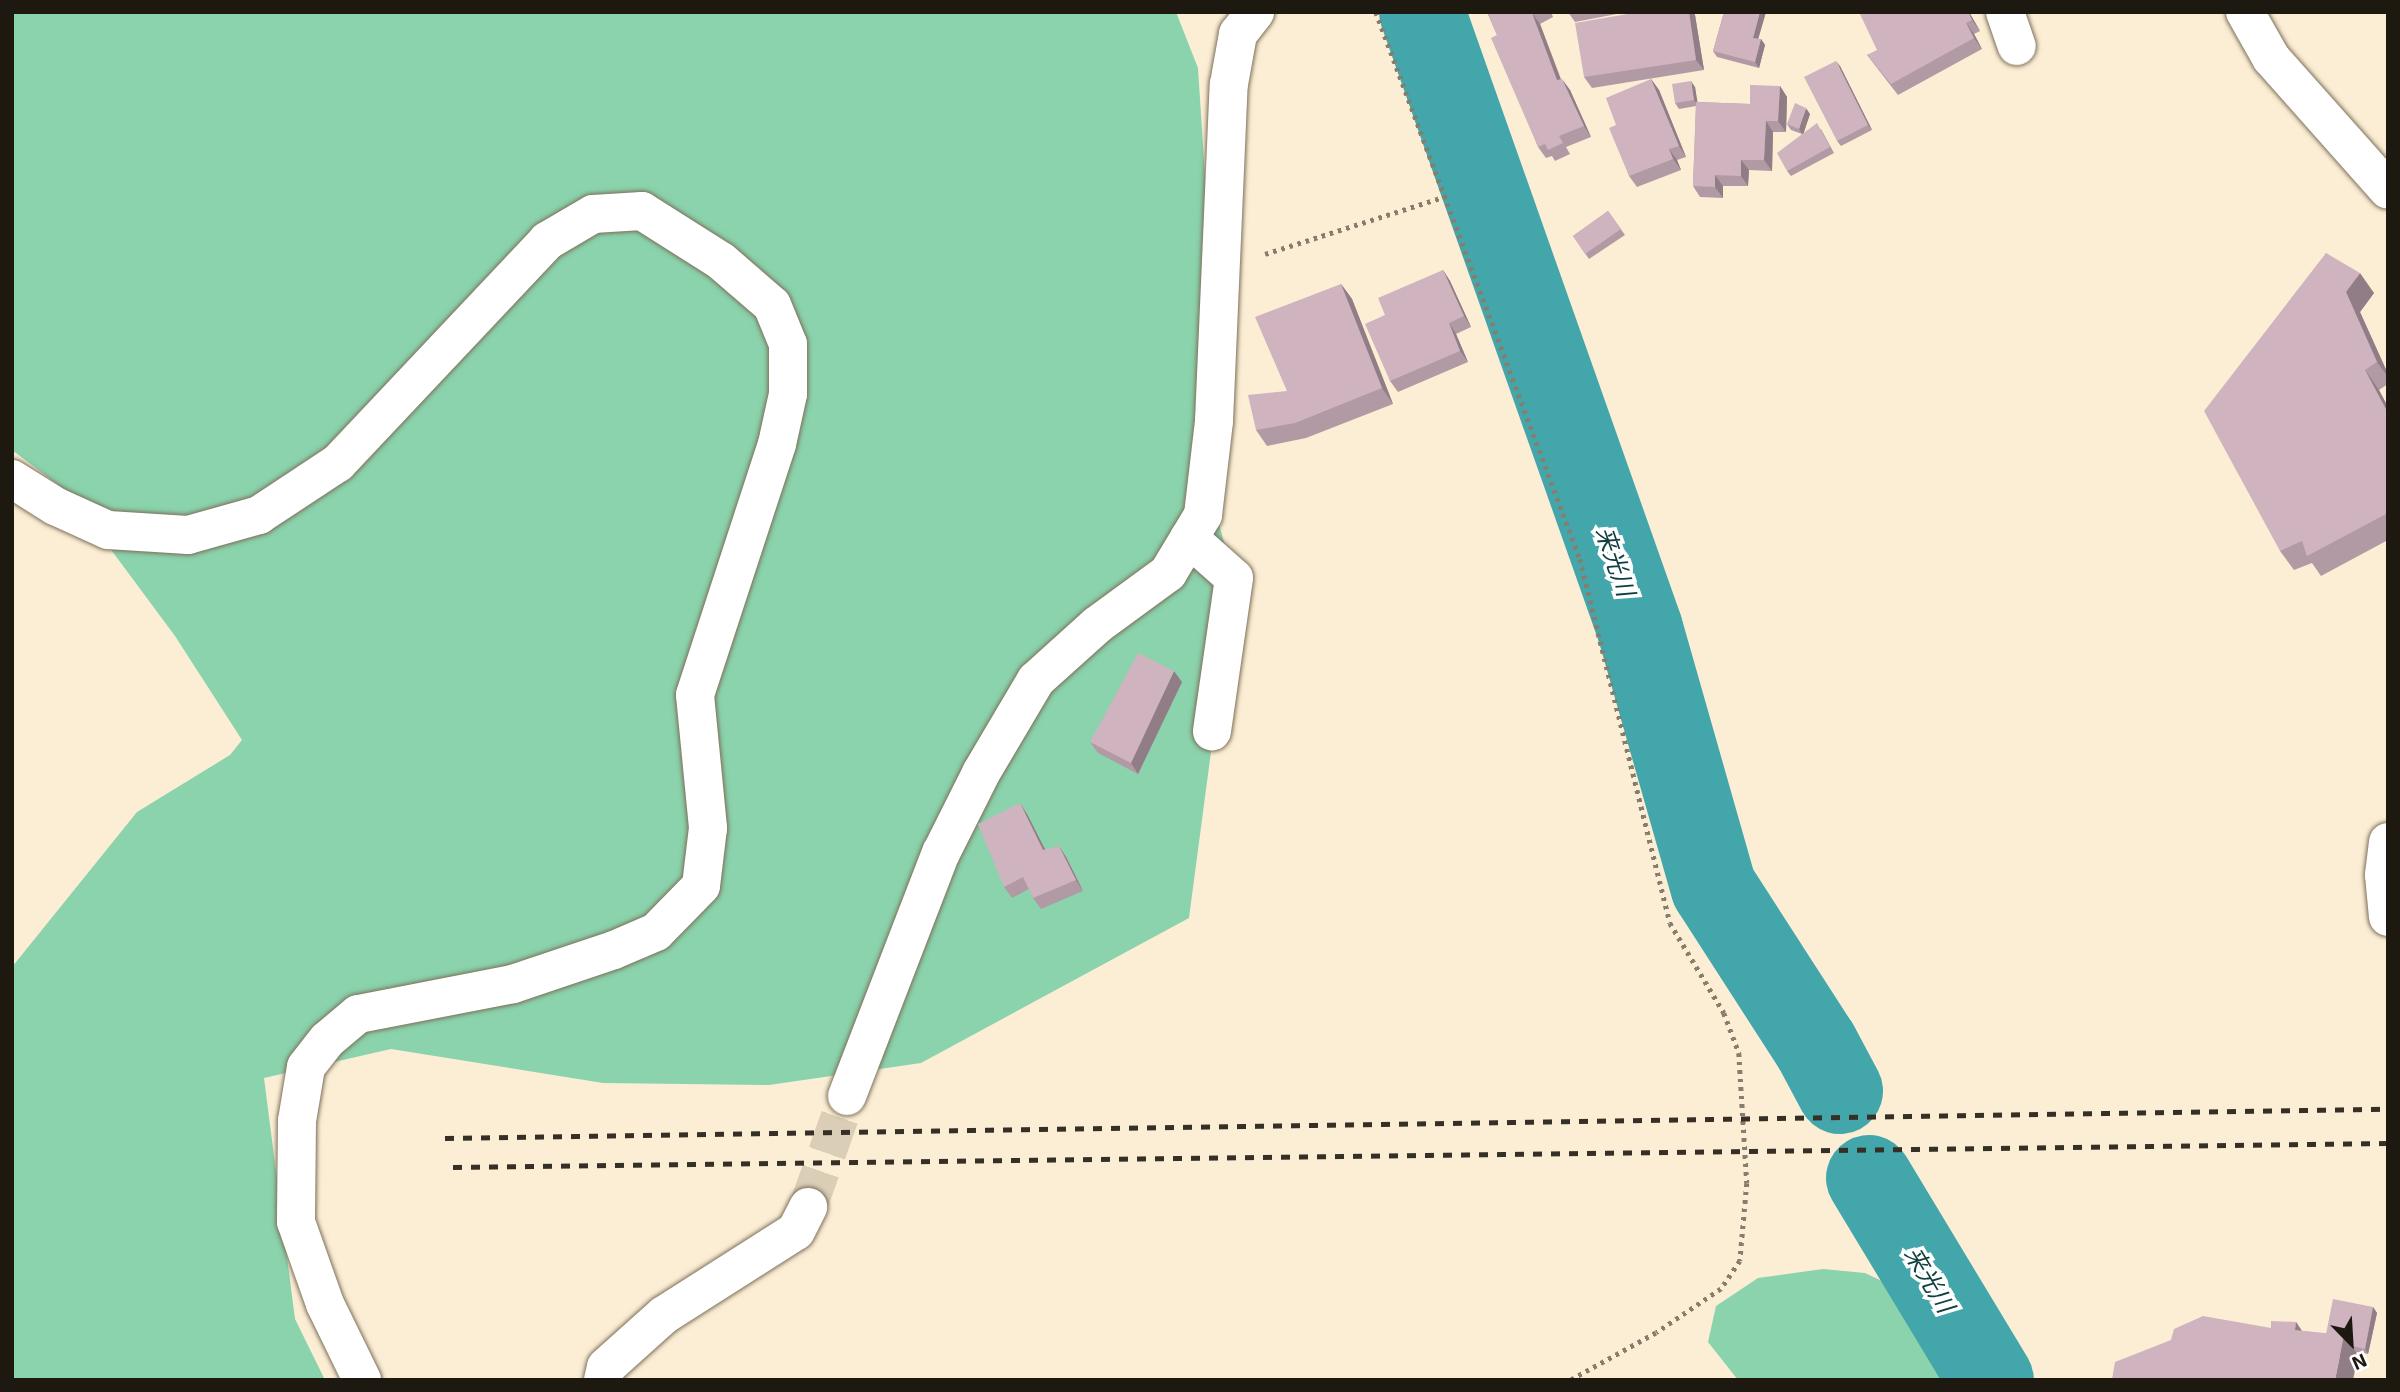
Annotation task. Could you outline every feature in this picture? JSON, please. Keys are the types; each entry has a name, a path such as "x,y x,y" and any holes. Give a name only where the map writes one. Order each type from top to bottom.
{"street":[{"path":"848,1096 941,853 981,773 1036,680 1097,625 1168,573 1203,514 1214,421 1229,84 1238,34 1255,12"},
{"path":"2245,12 2271,58 2388,190"},
{"path":"12,479 55,506 108,530 188,535 259,515 338,463 547,240 593,214 642,211 721,261 762,296 772,305 784,334 788,394 777,444 695,695 708,828 701,886 656,932 614,950 513,984 358,1014 327,1040 306,1067 297,1121 296,1222 326,1304 362,1380"},
{"path":"1189,538 1234,578 1212,731"},
{"path":"2388,842 2388,917"},
{"path":"603,1380 606,1367 664,1315 796,1231 808,1207"}],"path":[{"path":"1376,12 1447,196 1580,559 1670,923 1724,1013 1739,1054 1747,1183 1740,1261 1721,1289 1656,1333 1571,1380"},
{"path":"1221,272 1329,231 1447,196"}],"green space":[{"path":"12,12 1176,12 1198,68 1206,192 1207,481 1234,578 1189,918 921,1063 769,1085 603,1083 391,1049 264,1078 295,1319 325,1380 12,1380 12,967 137,812 230,755 242,740 175,636 69,493 12,450"},
{"path":"1823,1269 1865,1273 1926,1302 1967,1380 1738,1380 1708,1342 1716,1306 1758,1278"}],"building":[{"path":"1487,12 1534,12 1532,13 1557,80 1562,79 1584,126 1559,136 1563,143 1548,150 1545,144 1538,147 1491,38 1497,35"},
{"path":"1639,12 1689,12 1696,60 1584,77 1575,23"},
{"path":"1724,12 1760,12 1753,38 1761,39 1755,62 1713,51"},
{"path":"1859,12 1968,12 1972,20 1966,23 1974,38 1891,84 1867,55 1877,50"},
{"path":"1836,61 1868,125 1837,141 1804,77"},
{"path":"1651,79 1679,146 1669,149 1673,159 1629,176 1609,128 1616,125 1606,98"},
{"path":"1691,81 1694,100 1675,103 1672,84"},
{"path":"1750,85 1780,86 1778,121 1766,121 1764,160 1741,160 1741,176 1715,175 1715,187 1693,186 1696,102 1750,104"},
{"path":"1795,103 1806,108 1799,129 1787,124"},
{"path":"1817,123 1830,147 1787,171 1777,153"},
{"path":"1608,211 1621,229 1585,254 1573,236"},
{"path":"2326,253 2360,273 2346,292 2377,362 2365,370 2388,413 2388,513 2307,556 2302,541 2280,551 2204,411"},
{"path":"1443,270 1464,316 1449,323 1460,351 1390,381 1365,324 1385,315 1378,298"},
{"path":"1341,284 1382,388 1295,423 1256,430 1248,395 1287,391 1255,317"},
{"path":"1138,653 1174,671 1131,763 1090,742"},
{"path":"1020,803 1043,850 1059,846 1076,880 1033,898 1023,877 1004,887 978,824"},
{"path":"2333,1299 2373,1307 2365,1349 2352,1346 2344,1335 2326,1334"},
{"path":"2203,1316 2271,1328 2271,1321 2296,1322 2295,1330 2344,1335 2335,1380 2100,1380 2112,1379 2115,1362 2171,1340 2174,1329"}],"waterway":[{"name":"来光川","path":"1422,12 1640,629 1714,888 1816,1046 1840,1091"},
{"name":"来光川","path":"1869,1178 1991,1380"}],"tunnel":[{"path":"808,1207 847,1096"}],"railway":[{"path":"445,1138 2388,1109"},
{"path":"453,1167 2388,1143"}]}
